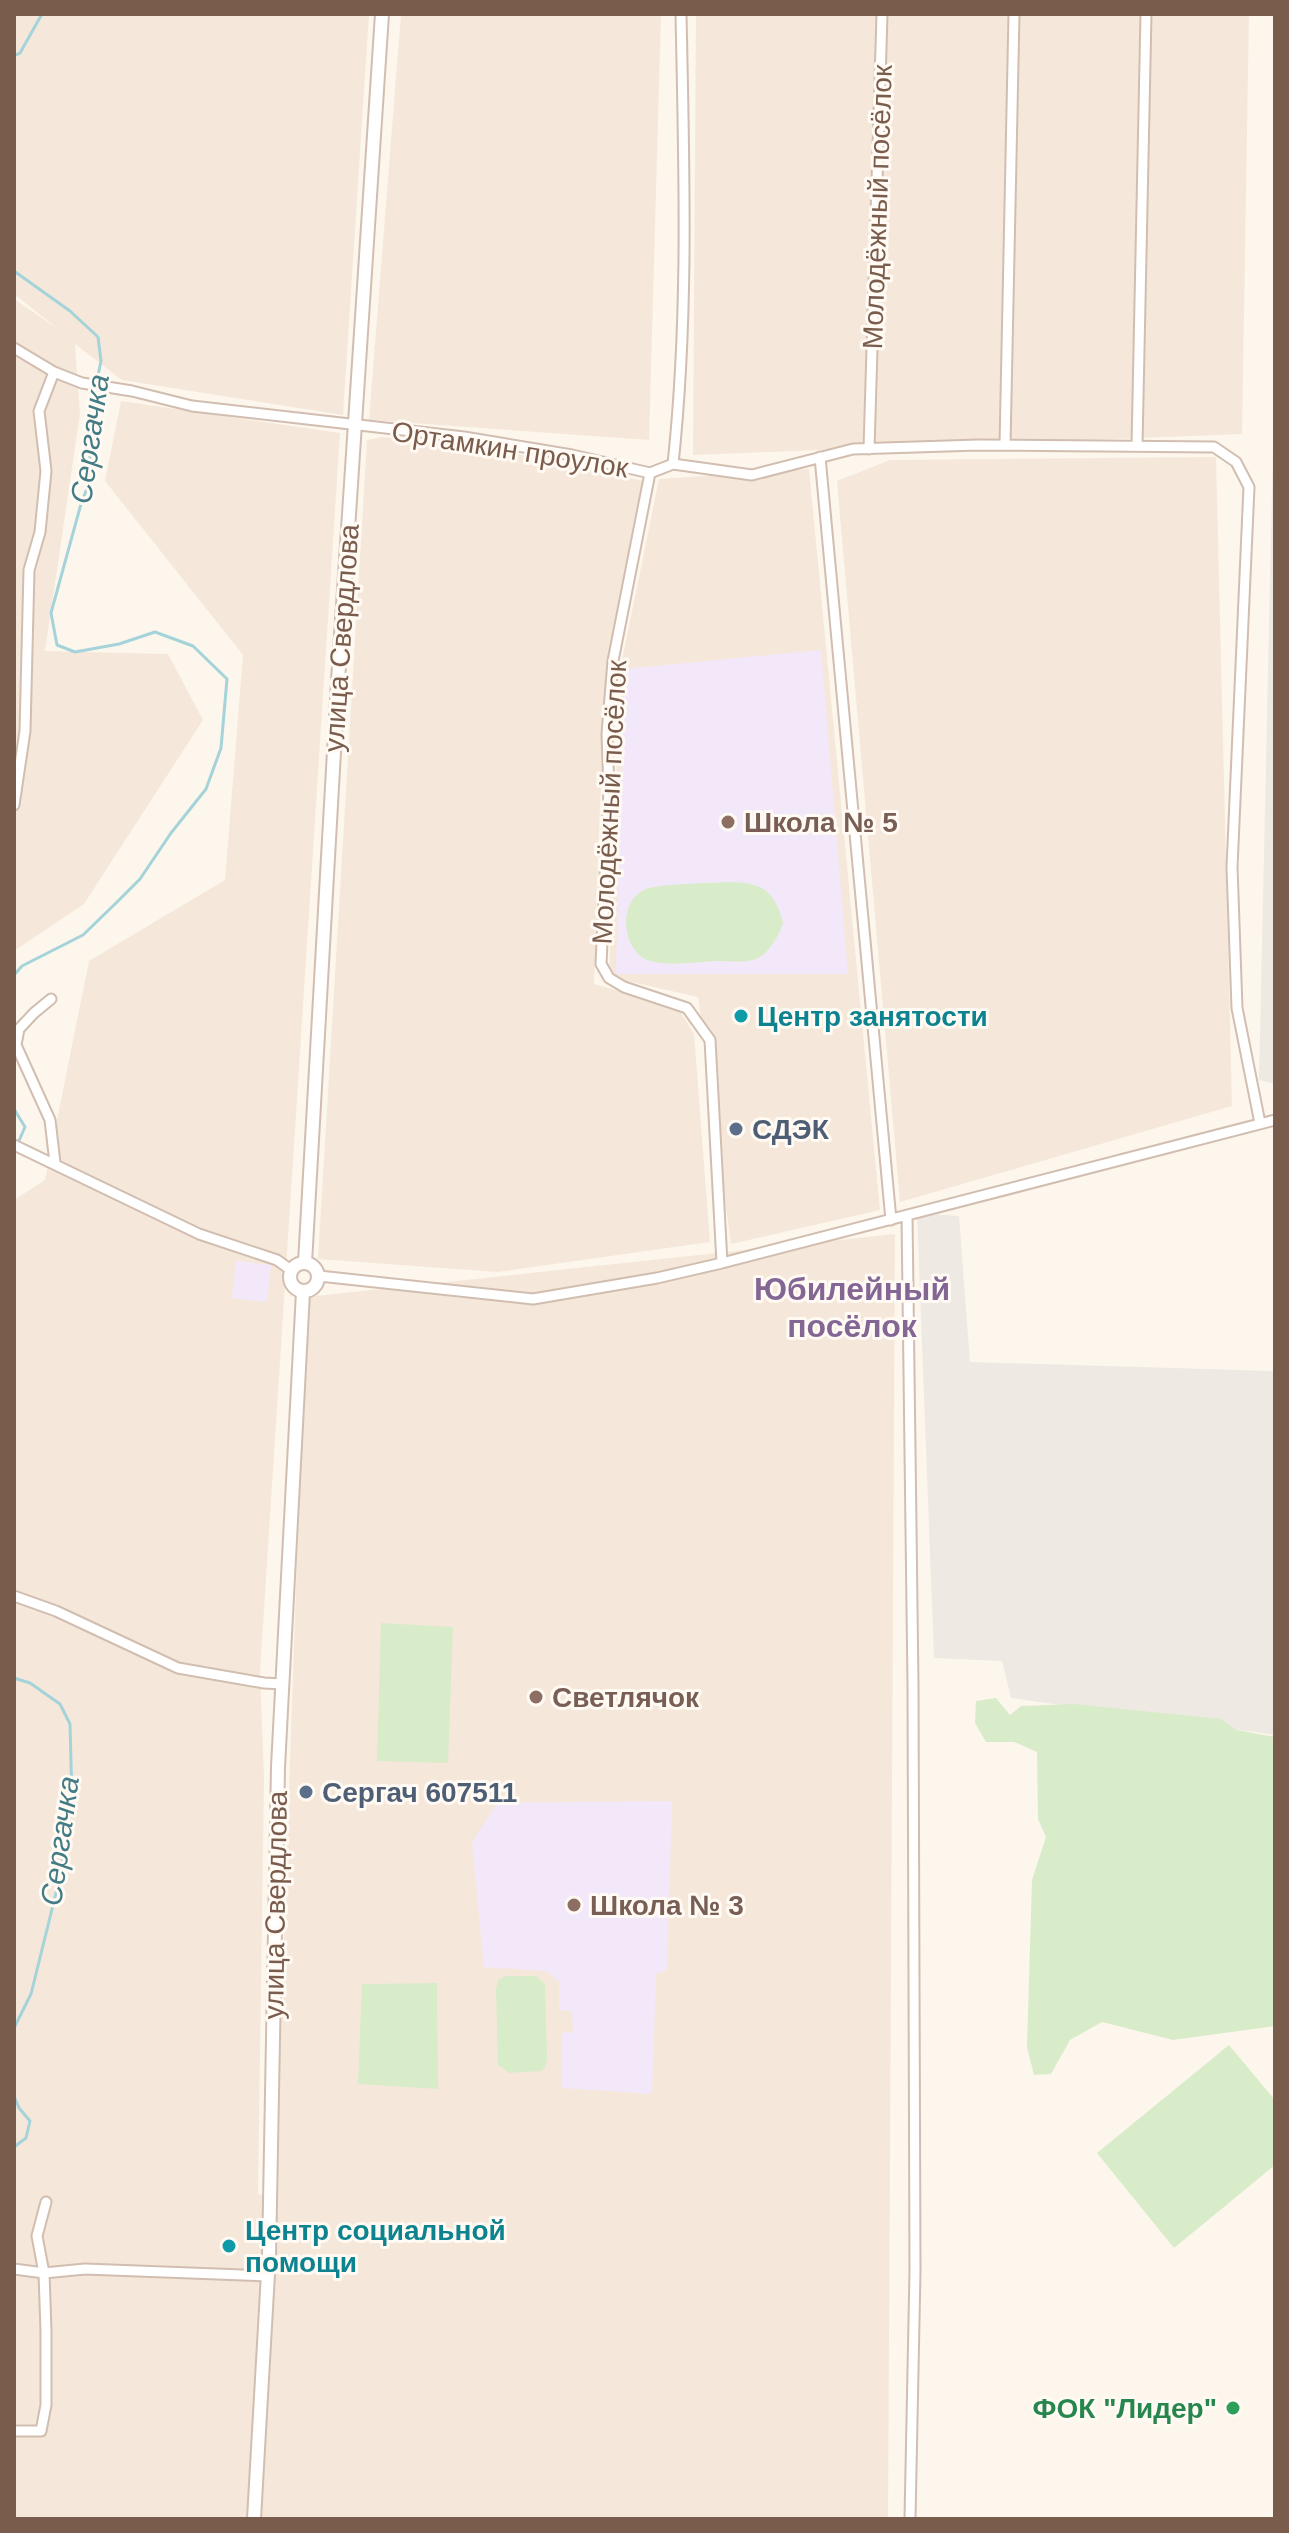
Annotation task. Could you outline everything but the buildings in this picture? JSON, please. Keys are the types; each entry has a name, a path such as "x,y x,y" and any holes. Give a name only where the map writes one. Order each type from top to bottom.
{"street":[{"name":"улица Свердлова","path":"305,1263 382,14"},
{"path":"673,464 681,392 684,213 681,14"},
{"name":"Молодёжный посёлок","path":"869,449 882,14"},
{"path":"1005,445 1014,14"},
{"path":"1137,446 1146,14"},
{"name":"Ортамкин проулок","path":"14,348 54,372 82,383 132,391 192,406 464,437 572,455 650,473 673,464 752,475 853,449 1005,445 1214,447 1236,462 1249,487 1232,867 1237,1008 1260,1123"},
{"path":"14,805 25,731 29,570 40,532 46,471 39,411 54,372"},
{"path":"820,457 891,1220"},
{"name":"Молодёжный посёлок","path":"650,473 613,661 607,734 609,790 601,964 609,978 624,987 687,1008 710,1040 722,1263"},
{"path":"51,999 19,1029 16,1045 50,1120 55,1163"},
{"path":"319,1276 533,1299 657,1278 722,1263 1275,1120"},
{"path":"14,1145 199,1234 277,1260 291,1270"},
{"path":"907,1215 913,1685 915,2271 910,2519"},
{"path":"305,1263 314,1267 319,1276 311,1290 303,1292 294,1288 290,1280 291,1270 297,1264 305,1263"},
{"name":"улица Свердлова","path":"254,2519 267,2276 278,1767 303,1292"},
{"path":"14,1596 56,1611 178,1668 283,1684"},
{"path":"14,2431 41,2431 46,2405 44,2273 37,2236 46,2202"},
{"path":"14,2269 44,2273 85,2269 267,2276"}],"shaded area":[{"path":"14,14 369,14 343,415 122,380 75,344 80,414 45,651 168,654 203,720 84,904 14,951 14,299 58,329 14,294"},
{"path":"401,14 661,14 649,440 369,420"},
{"path":"696,14 1249,14 1242,434 693,455"},
{"path":"1275,354 1275,1084 1259,1080"},
{"path":"121,401 340,433 260,1671 264,1777 258,2194 275,2197 306,1297 895,1234 888,2519 14,2519 14,1200 45,1180 89,961 225,880 243,655 105,481"},
{"path":"382,437 498,450 644,481 608,669 594,984 678,1008 694,1034 710,1242 498,1272 318,1259 367,440"},
{"path":"1216,457 1232,1106 900,1202 837,481 890,460"},
{"path":"809,469 880,1210 731,1244 698,997 609,977 620,670 659,479"},
{"name":"Школа № 5","path":"821,650 848,974 616,974 624,669"},
{"path":"917,1213 959,1216 970,1362 1275,1371 1275,1735 1011,1698 1002,1661 934,1658"},
{"path":"236,1261 271,1265 267,1302 232,1298"},
{"name":"Школа № 3","path":"672,1801 667,1970 656,1974 652,2094 562,2088 562,2033 573,2032 572,2010 559,2011 559,1982 546,1971 484,1967 472,1843 497,1803"}],"green space":[{"path":"732,882 764,889 778,908 783,923 768,950 758,958 668,964 643,958 635,951 626,921 632,901 639,893 669,885"},
{"path":"381,1623 453,1627 448,1763 377,1761"},
{"path":"996,1698 1010,1715 1021,1706 1074,1704 1221,1719 1237,1730 1275,1737 1275,2026 1173,2040 1102,2022 1070,2040 1051,2074 1034,2075 1027,2047 1032,1880 1046,1837 1038,1819 1037,1752 1014,1742 986,1742 975,1723 976,1701"},
{"path":"506,1976 536,1976 545,1984 547,2059 541,2071 509,2073 498,2065 496,1989 498,1980"},
{"path":"437,1983 438,2089 358,2084 362,1984"},
{"path":"1229,2045 1275,2100 1275,2165 1174,2248 1097,2153"}],"waterway":[{"name":"Сергачка","path":"14,56 20,53 42,14"},
{"name":"Сергачка","path":"14,271 70,311 98,337 101,361 88,422 91,478 51,613 57,645 75,652 119,644 155,632 193,646 227,679 221,748 206,789 140,879 115,904 83,935 22,966 14,975"},
{"name":"Сергачка","path":"14,1109 25,1127 14,1152"},
{"name":"Сергачка","path":"14,1678 30,1683 60,1704 70,1724 72,1801 59,1881 31,1994 14,2028"},
{"name":"Сергачка","path":"14,2096 30,2121 26,2138 14,2147"}],"place":[{"name":"Школа № 5","path":"728,822"},
{"name":"Центр занятости","path":"741,1016"},
{"name":"СДЭК","path":"736,1129"},
{"name":"Светлячок","path":"536,1697"},
{"name":"Сергач 607511","path":"306,1792"},
{"name":"Школа № 3","path":"574,1905"},
{"name":"Центр социальной помощи","path":"229,2246"},
{"name":"ФОК \"Лидер\"","path":"1233,2408"}],"district":[{"name":"Юбилейный посёлок","path":"852,1308"}]}
